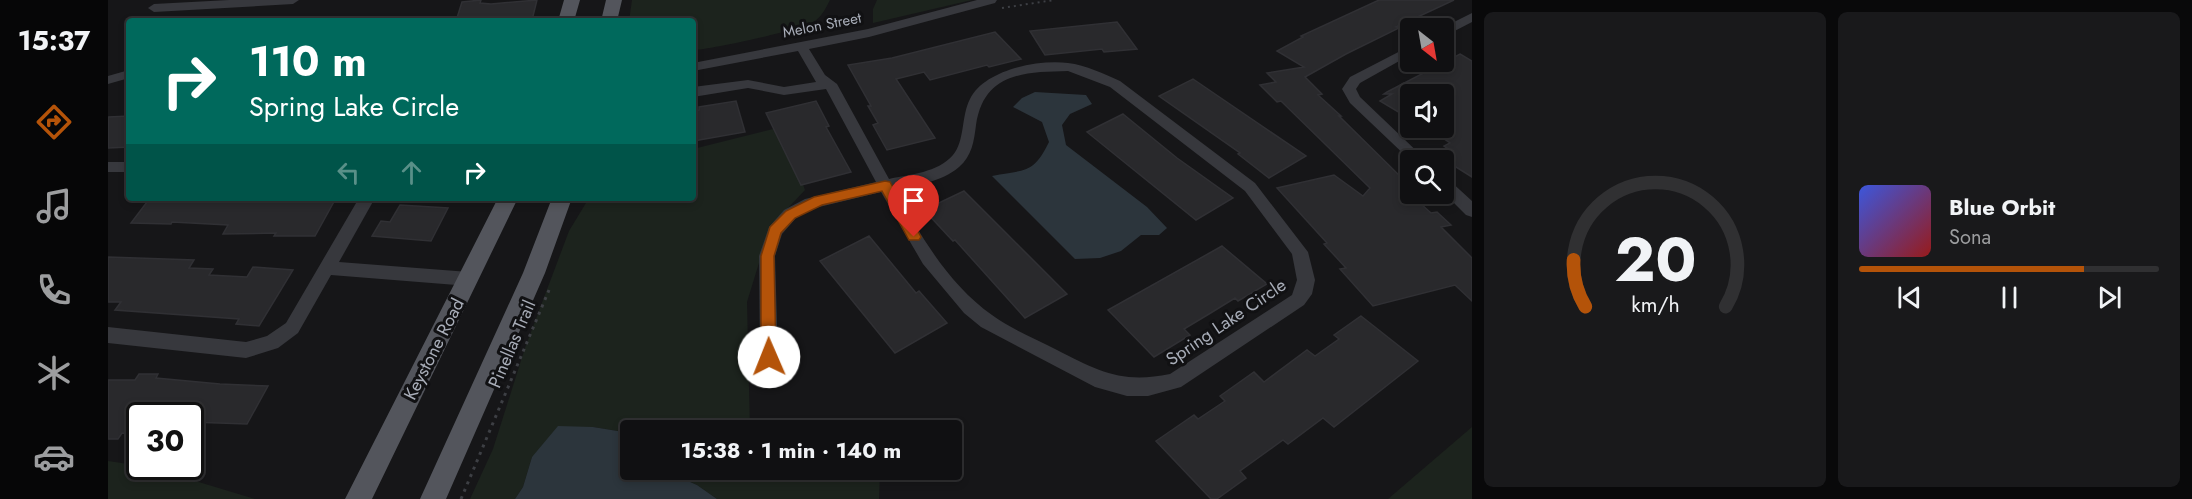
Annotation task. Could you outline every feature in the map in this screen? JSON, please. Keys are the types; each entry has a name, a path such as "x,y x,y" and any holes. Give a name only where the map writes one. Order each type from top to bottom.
{"main road":[{"path":"567,18 572,0"},
{"path":"610,18 614,0"},
{"name":"Keystone Road","path":"358,499 507,201"},
{"path":"433,499 534,273 561,201"}],"street":[{"path":"157,4 293,0"},
{"name":"Melon Street","path":"696,65 874,32 991,0"},
{"path":"1454,27 1472,17"},
{"name":"Spring Lake Circle","path":"808,45 819,78 830,84 885,185 932,267 973,311 987,322 1095,379 1117,385 1138,387 1173,381 1298,300 1305,285 1306,274 1300,252 1245,181 1115,84 1073,69 1053,68 1025,72 989,84 980,93 974,106 966,149 957,160 942,171 885,185"},
{"path":"1400,55 1355,80 1349,89 1355,100 1408,150"},
{"path":"108,80 126,75"},
{"path":"696,92 748,84 784,91 830,84"},
{"path":"108,167 126,167"},
{"path":"769,357 767,256 775,231 790,214 811,203 885,185"},
{"path":"1454,192 1469,205"},
{"path":"108,335 235,349 256,348 277,339 292,328 365,201"},
{"path":"328,268 469,279"}],"path":[{"name":"Pinellas Trail","path":"461,499 550,287"}],"shaded area":[{"path":"632,0 830,0 818,18 805,26 754,39 696,50 696,18 629,18"},
{"path":"877,0 972,0 873,23 873,9"},
{"path":"1035,92 1086,95 1092,104 1070,114 1062,125 1066,145 1147,207 1167,228 1159,235 1141,235 1121,251 1100,258 1075,259 992,176 1027,169 1038,160 1049,142 1042,122 1013,107 1022,98"},
{"path":"777,128 791,150 805,190 770,227 747,302 750,420 620,420 620,431 593,427 532,457 523,487 515,499 470,499 493,449 525,348 569,231 587,201 696,201 696,148"},
{"path":"558,426 593,427 620,431 620,480 686,480 717,499 515,499 523,487 532,457"},
{"path":"1472,427 1472,499 1388,499"},
{"path":"108,461 126,464 126,480 192,480 255,499 108,499"},
{"path":"686,480 880,480 879,499 717,499"}],"building":[{"path":"481,0 480,3 491,4 537,0 532,18 457,18 462,2"},
{"path":"1379,0 1454,0 1415,18 1400,18 1400,25 1396,27 1399,28 1305,77 1322,94 1318,95 1400,176 1400,204 1421,204 1431,213 1437,212 1451,225 1441,227 1472,258 1472,301 1455,285 1373,306 1340,269 1346,268 1324,244 1327,243 1277,188 1334,175 1363,196 1370,188 1281,101 1277,102 1260,85 1276,82 1267,73 1304,67 1277,51 1303,37 1301,36"},
{"path":"1117,22 1137,49 1104,52 1102,49 1045,55 1030,31"},
{"path":"995,32 1021,59 930,80 924,72 896,79 935,138 887,150 873,125 878,123 868,106 871,106 848,65 892,58"},
{"path":"1460,54 1472,61 1472,177 1454,166 1454,150 1444,146 1450,143 1443,138 1454,138 1454,84 1402,84 1425,72 1454,72 1454,57"},
{"path":"1193,79 1306,156 1269,178 1238,154 1240,153 1159,96"},
{"path":"1400,85 1400,113 1380,101 1392,94 1384,94"},
{"path":"736,101 745,132 696,140 696,110 699,110 699,107"},
{"path":"816,101 829,126 826,127 851,172 801,185 766,113"},
{"path":"1123,114 1177,158 1233,198 1196,220 1087,132"},
{"path":"126,116 126,147 108,148 108,117"},
{"path":"964,191 1067,294 1025,318 955,240 953,241 924,210"},
{"path":"148,201 334,201 315,236 274,236 276,233 223,234 228,225 172,222 171,224 131,223"},
{"path":"400,205 448,208 431,241 372,236 381,221 390,222"},
{"path":"869,236 916,293 919,291 947,323 895,353 820,261"},
{"path":"1222,246 1267,284 1238,301 1235,298 1184,329 1190,335 1154,357 1108,310"},
{"path":"108,257 194,260 189,268 213,269 209,275 247,277 253,267 293,270 259,326 236,324 239,319 115,310 121,302 108,302"},
{"path":"1361,316 1418,361 1334,427 1323,418 1288,444 1283,440 1240,471 1246,478 1217,499 1211,499 1156,441 1194,415 1198,419 1225,401 1220,396 1254,372 1264,382 1307,350 1315,356 1339,339 1334,335"},
{"path":"139,374 158,374 156,378 268,386 247,424 204,422 204,402 126,402 126,433 122,433 118,439 108,439 108,380 135,380"}],"route":[{"path":"769,357 767,256 770,240 785,218 819,201 885,185 914,237"}]}
